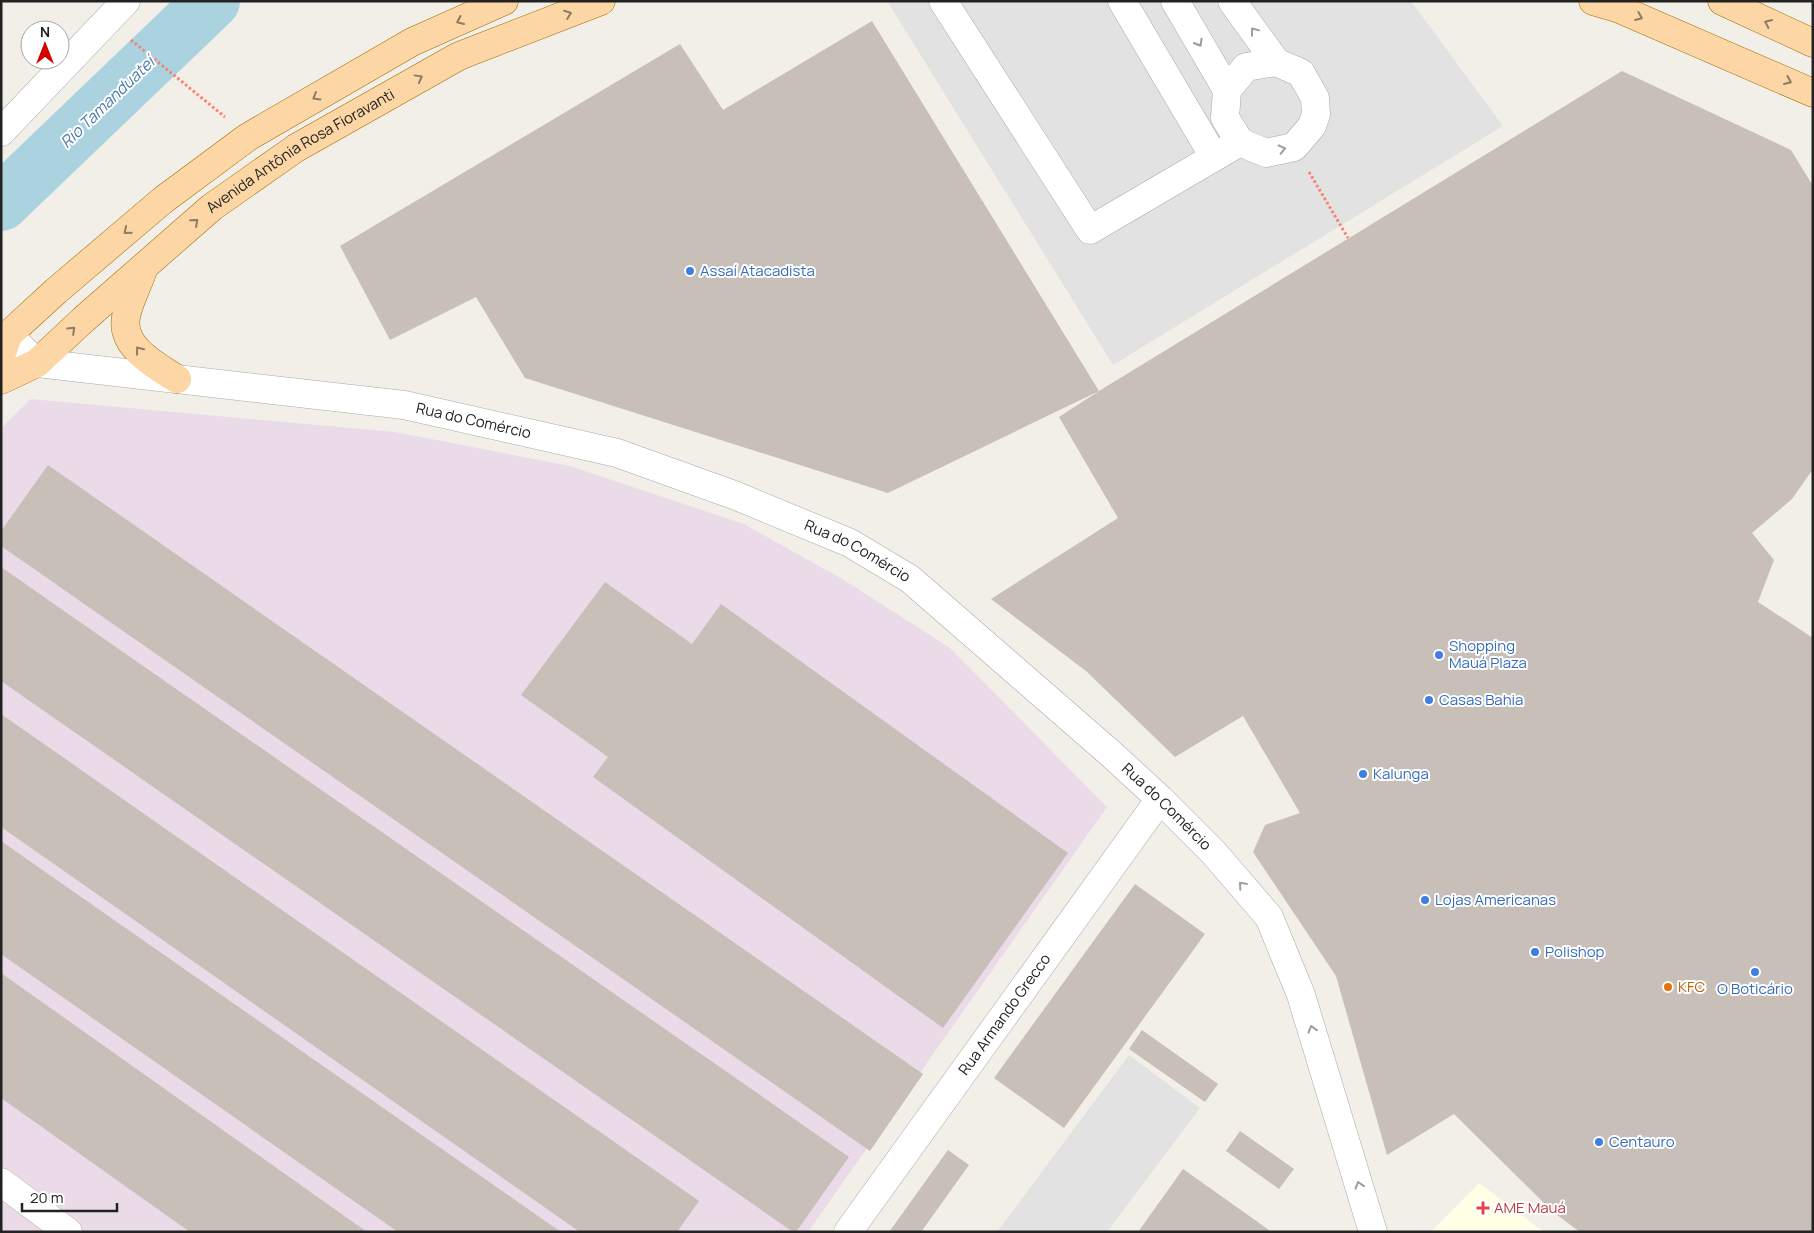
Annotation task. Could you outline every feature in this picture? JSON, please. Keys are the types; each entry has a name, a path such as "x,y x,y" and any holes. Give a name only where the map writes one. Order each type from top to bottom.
{"main road":[{"path":"5,346 56,291 163,200 248,137 412,42 504,1"},
{"name":"Avenida Antônia Rosa Fioravanti","path":"1,380 37,363 212,207 296,148 459,56 601,1"},
{"path":"1593,1 1617,8 1813,93"},
{"path":"1722,1 1813,43"},
{"path":"145,266 126,319 128,334 136,350 142,356 177,379"}],"street":[{"path":"1,132 126,1"},
{"path":"943,1 1090,230 1240,142"},
{"path":"1122,1 1214,157"},
{"path":"1175,1 1227,90 1225,118 1240,142 1266,153 1294,147 1312,126 1316,114 1315,98 1301,73 1276,62 1232,1"},
{"path":"1227,90 1246,68 1276,62"},
{"path":"5,346 37,363"},
{"name":"Rua do Comércio","path":"37,363 404,405 617,453 734,495 850,543 910,579 1110,753 1160,799 1213,852 1270,917 1301,995 1373,1232"},
{"name":"Rua Armando Grecco","path":"848,1232 1160,799"},
{"path":"1,1182 68,1232"}],"path":[{"path":"126,35 220,113"},
{"path":"1294,147 1348,238"}],"shaded area":[{"path":"887,1 1411,1 1503,126 1113,365"},
{"path":"31,399 395,432 570,466 744,524 844,580 950,648 1107,807 808,1232 1,1232 1,428"},
{"path":"1129,1055 1200,1108 1107,1232 997,1232"},
{"name":"AME Mauá","path":"1479,1183 1544,1232 1431,1232"}],"building":[{"name":"Assaí Atacadista","path":"872,21 1099,391 888,493 525,378 476,297 390,340 340,246 680,44 723,110"},
{"name":"Shopping Mauá Plaza","path":"1622,71 1791,150 1813,186 1813,469 1792,499 1752,533 1774,560 1758,602 1813,638 1813,1232 1580,1232 1553,1212 1454,1114 1387,1155 1336,976 1253,852 1265,825 1300,813 1243,716 1175,757 1086,671 991,599 1118,518 1059,417"},
{"path":"48,465 923,1074 870,1151 1,546 1,531"},
{"path":"1,567 849,1157 796,1232 793,1232 1,681"},
{"path":"605,582 692,644 721,604 1068,853 943,1028 593,777 608,757 521,695"},
{"path":"1,714 699,1201 677,1232 580,1232 1,827"},
{"path":"1,841 561,1232 398,1232 1,954"},
{"path":"1135,884 1205,934 1064,1128 994,1078"},
{"path":"1,973 367,1232 190,1232 1,1098"},
{"path":"1142,1030 1218,1084 1205,1102 1129,1049"},
{"path":"1240,1131 1294,1169 1279,1189 1226,1151"},
{"path":"948,1150 969,1165 921,1232 889,1232"},
{"path":"1183,1169 1269,1230 1268,1232 1138,1232"}],"waterway":[{"name":"Rio Tamanduateí","path":"1,203 212,1"}],"place":[{"name":"Assaí Atacadista","path":"690,271"},
{"name":"Shopping Mauá Plaza","path":"1439,655"},
{"name":"Casas Bahia","path":"1429,700"},
{"name":"Kalunga","path":"1363,774"},
{"name":"Lojas Americanas","path":"1425,900"},
{"name":"Polishop","path":"1535,952"},
{"name":"O Boticário","path":"1755,972"},
{"name":"KFC","path":"1668,987"},
{"name":"Centauro","path":"1599,1142"},
{"name":"AME Mauá","path":"1483,1208"}]}
